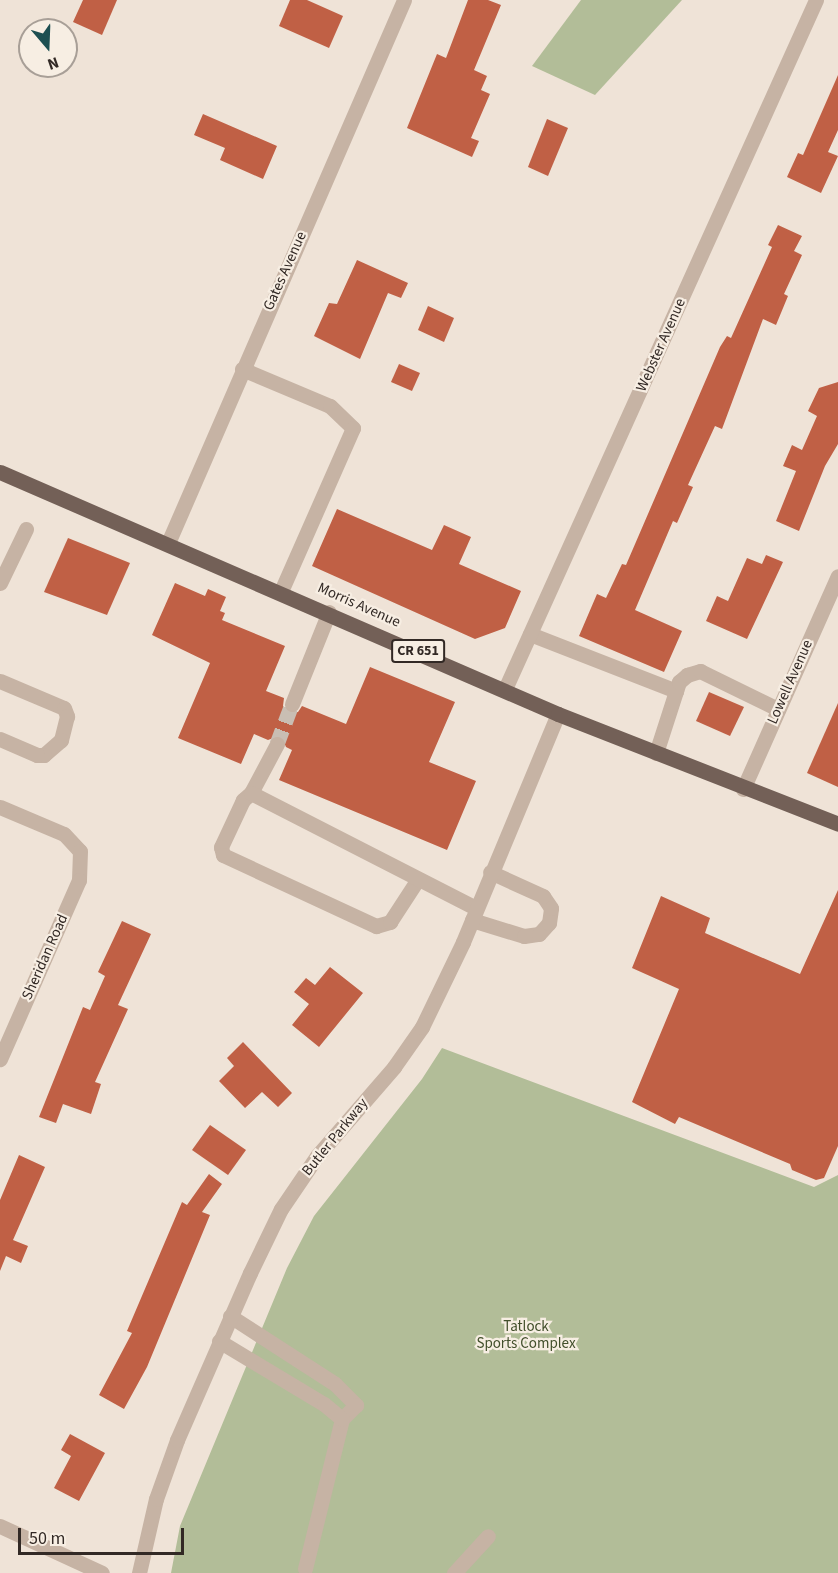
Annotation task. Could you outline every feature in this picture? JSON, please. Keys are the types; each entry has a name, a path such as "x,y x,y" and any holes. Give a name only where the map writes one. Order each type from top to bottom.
{"main road":[{"name":"Morris Avenue","path":"0,472 281,591 558,714 743,789 838,824"}],"street":[{"name":"Gates Avenue","path":"168,543 404,0"},
{"name":"Webster Avenue","path":"505,689 816,0"},
{"path":"242,369 330,406 354,428 281,591"},
{"path":"0,583 26,529"},
{"name":"Lowell Avenue","path":"743,789 838,576"},
{"path":"292,704 329,612"},
{"path":"530,634 676,691"},
{"path":"656,753 679,681 700,671 778,709"},
{"path":"0,681 64,708 67,716 61,740 44,754 37,755 0,739"},
{"name":"Butler Parkway","path":"139,1573 156,1499 219,1341 281,1209 317,1156 394,1067 422,1027 474,914 558,714"},
{"path":"277,744 251,793 243,800 222,847 224,855 376,926 390,922 418,879"},
{"path":"251,793 418,879 474,914 524,936 539,934 549,923 551,908 543,896 490,872"},
{"name":"Sheridan Road","path":"0,807 64,834 80,851 79,880 0,1059"},
{"path":"230,1316 335,1384 356,1405 342,1419 305,1569"},
{"path":"219,1341 324,1404 342,1419"},
{"path":"0,1526 102,1573"},
{"path":"454,1573 488,1536"}],"green space":[{"path":"581,0 682,0 595,95 532,66"},
{"name":"Tatlock Sports Complex","path":"442,1048 814,1187 838,1175 838,1573 171,1573 180,1526 287,1268 314,1216 422,1079"}],"building":[{"path":"83,0 117,0 102,35 78,24 78,18 75,18"},
{"path":"290,0 307,0 343,16 329,48 279,26"},
{"path":"468,0 488,0 501,5 474,70 487,76 481,90 490,94 471,138 479,141 472,157 407,128 437,54 446,58"},
{"path":"838,75 838,130 828,152 838,156 821,193 787,177 798,153 803,155"},
{"path":"203,114 277,146 263,179 220,160 225,148 194,135"},
{"path":"547,119 568,128 548,176 528,167"},
{"path":"778,225 802,236 794,251 802,255 784,294 788,296 776,325 763,319 722,429 715,426 688,485 693,487 677,523 673,521 635,610 682,631 664,672 579,636 597,594 606,598 622,564 626,565 720,347 727,336 731,338 772,247 768,245"},
{"path":"357,260 408,283 401,298 388,293 360,359 314,336 329,303 337,304"},
{"path":"428,306 454,318 444,342 418,330"},
{"path":"399,364 420,373 412,391 391,382"},
{"path":"838,382 838,444 825,466 799,531 776,521 796,471 783,466 792,445 802,450 817,416 808,411 819,388"},
{"path":"337,509 432,550 444,525 471,537 459,564 521,591 505,628 475,639 312,566"},
{"path":"68,538 130,563 107,615 44,592"},
{"path":"766,555 783,562 747,639 706,621 717,596 728,601 747,558 762,564"},
{"path":"175,583 205,596 208,589 226,597 220,611 225,613 222,620 285,646 266,691 284,698 283,706 288,713 298,712 302,706 346,724 370,667 455,702 429,762 476,781 447,850 279,780 292,750 286,747 281,735 268,740 254,734 241,764 178,738 210,663 152,635"},
{"path":"709,692 744,707 730,736 696,721"},
{"path":"838,703 838,787 807,773"},
{"path":"838,890 838,1146 824,1178 816,1180 792,1170 790,1164 679,1117 675,1124 632,1102 679,989 632,968 661,896 710,918 705,933 800,974"},
{"path":"122,921 151,934 118,1005 128,1009 95,1082 101,1084 91,1114 63,1104 56,1123 39,1117 83,1007 90,1010 105,976 98,972"},
{"path":"330,967 363,993 319,1047 292,1025 309,1004 294,992 306,978 315,985"},
{"path":"243,1042 292,1093 278,1107 262,1092 245,1108 219,1081 234,1066 227,1058"},
{"path":"210,1125 246,1150 228,1175 192,1150"},
{"path":"19,1155 45,1167 13,1240 28,1246 21,1263 6,1256 0,1271 0,1200"},
{"path":"209,1174 222,1184 202,1212 210,1215 147,1367 124,1409 99,1395 132,1333 127,1331 182,1202 187,1205"},
{"path":"70,1434 105,1453 79,1501 54,1488 71,1456 61,1450"}],"tunnel":[{"path":"277,744 292,704"}]}
